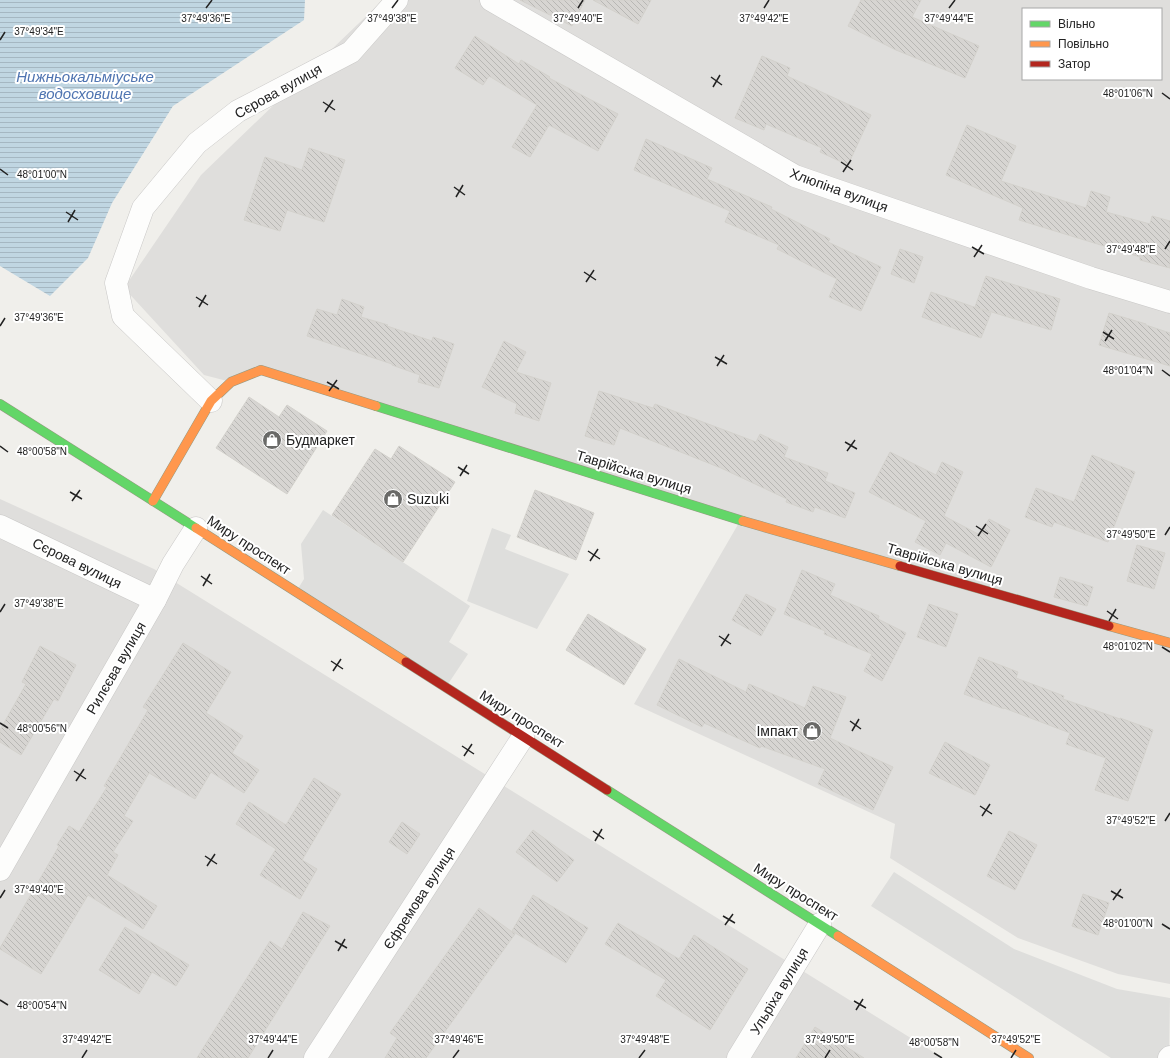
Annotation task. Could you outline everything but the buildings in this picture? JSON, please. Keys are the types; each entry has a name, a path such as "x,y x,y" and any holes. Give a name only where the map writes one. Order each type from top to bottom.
{"main road":[{"name":"Таврійська вулиця","path":"153,501 211,401 231,382 261,370 740,520 1170,643"},
{"name":"Миру проспект","path":"0,404 1029,1058"}],"street":[{"name":"Сєрова вулиця","path":"211,401 123,316 116,283 143,208 197,143 238,111 351,52 397,0"},
{"name":"Хлюпіна вулиця","path":"491,0 795,176 1091,278 1170,302"},
{"name":"Сєрова вулиця","path":"0,526 155,600"},
{"name":"Рилєєва вулиця","path":"0,870 196,528"},
{"name":"Єфремова вулиця","path":"315,1058 523,737"},
{"name":"Ульріха вулиця","path":"738,1058 820,924"}],"shaded area":[{"path":"383,0 1170,0 1170,984 1118,974 1018,938 890,858 895,824 634,704 740,521 261,370 231,382 204,375 124,288 201,175"},
{"path":"0,499 154,569 943,1058 0,1058"},
{"path":"323,510 470,606 449,642 468,654 446,687 296,592 304,579 301,544"},
{"path":"492,528 511,535 505,549 569,574 537,629 467,601"},
{"path":"894,872 1014,949 1117,989 1170,998 1169,1058 1111,1058 871,906"}],"water":[{"name":"Нижньокальміуське водосховище","path":"0,0 305,0 304,20 173,106 112,203 88,258 50,296 0,266"}],"traffic: fast":[{"path":"0,404 196,528"},
{"path":"376,406 743,521"},
{"path":"607,790 838,936"}],"traffic: slow":[{"path":"153,501 211,401 231,382 261,370 376,406"},
{"path":"743,521 900,566"},
{"path":"196,528 406,662"},
{"path":"1109,626 1170,643"},
{"path":"838,936 1029,1058"}],"traffic: jam":[{"path":"900,566 1109,626"},
{"path":"406,662 607,790"}],"place":[{"name":"Будмаркет","path":"272,440"},
{"name":"Suzuki","path":"393,499"},
{"name":"Iмпакт","path":"812,731"}]}
